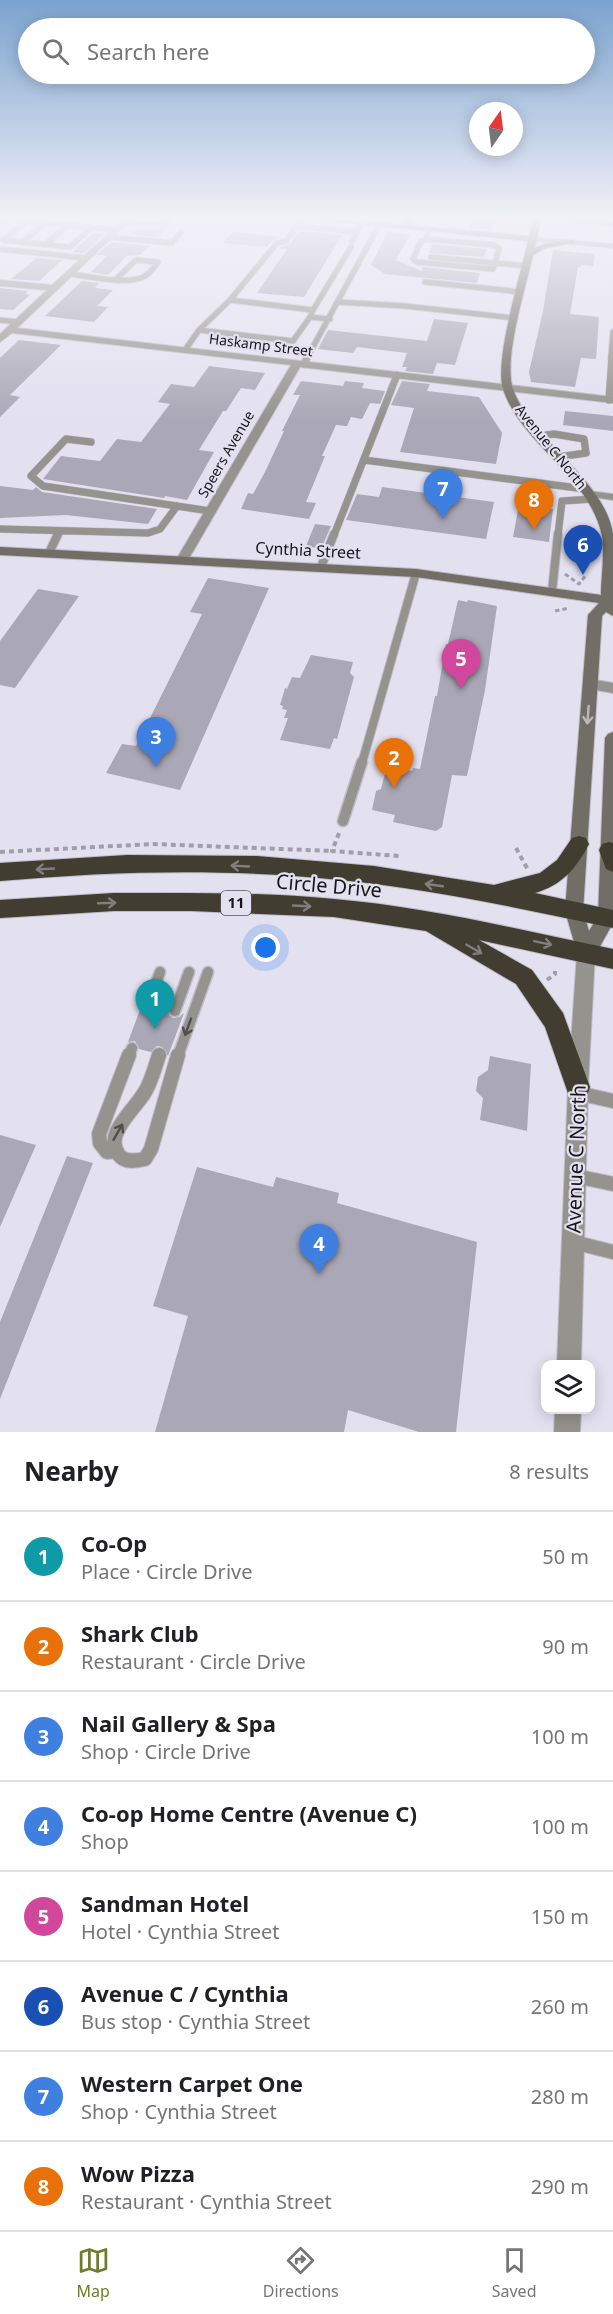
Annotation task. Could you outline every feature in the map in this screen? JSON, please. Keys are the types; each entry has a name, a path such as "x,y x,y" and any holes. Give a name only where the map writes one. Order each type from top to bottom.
{"highway":[{"path":"491,894 547,882 574,855 579,844"},
{"name":"Circle Drive","path":"0,872 127,865 224,865 340,871 491,894 610,918"},
{"name":"Circle Drive","path":"0,909 81,904 191,902 334,908 423,920 613,959"},
{"path":"423,920 524,977 555,1021 578,1090"}],"main road":[{"name":"Avenue C North","path":"522,286 507,358 508,388 519,411 589,494 608,536 610,604 595,615 574,911 586,953"},
{"name":"Cynthia Street","path":"0,551 416,573 552,592 610,604"},
{"name":"Avenue C North","path":"586,953 610,918 613,738"}],"street":[{"path":"31,286 54,288"},
{"path":"0,339 56,286"},
{"name":"Haskamp Street","path":"14,326 185,350 611,400"},
{"name":"Speers Avenue","path":"182,560 300,364"},
{"path":"589,494 613,497"},
{"path":"590,684 613,688"},
{"name":"Avenue C North","path":"569,1360 578,1090 586,953"},
{"path":"567,1432 568,1414"}],"lane":[{"path":"185,350 199,330 242,286"},
{"path":"199,330 293,341 327,286"},
{"path":"300,364 330,319 347,286"},
{"path":"462,286 521,292"},
{"path":"230,300 313,310"},
{"path":"338,302 405,306 515,318"},
{"path":"310,317 330,319"},
{"path":"0,320 14,326"},
{"path":"611,400 613,332"},
{"path":"321,567 398,375"},
{"path":"539,436 554,434 584,439 586,453 558,457"},
{"path":"91,442 66,438 31,476 43,486 210,511"},
{"path":"364,460 589,494"},
{"path":"552,592 562,501 589,494"},
{"path":"0,529 148,533 160,529 177,506"},
{"path":"49,553 59,531"},
{"path":"343,821 368,743 416,573"},
{"path":"148,1005 160,972"},
{"path":"175,1011 189,972"},
{"path":"159,1054 146,1093 118,1130 113,1141 116,1151 123,1160 145,1159 151,1149 176,1060 208,972"},
{"path":"116,1151 107,1152 100,1143 99,1134 132,1048"},
{"path":"578,1090 613,1101"},
{"path":"575,1176 613,1184"},
{"path":"573,1242 613,1252"}],"path":[{"path":"579,584 586,575"},
{"path":"555,611 564,607 576,608"},
{"path":"343,821 332,851 399,856"},
{"path":"516,848 530,874"},
{"path":"542,983 557,974"}],"building":[{"path":"77,286 97,286 95,288 113,290 97,306 108,307 94,322 45,316"},
{"path":"262,286 311,286 304,297 257,293"},
{"path":"547,286 575,286 570,314 599,317 596,359 581,358 575,387 531,382 529,372"},
{"path":"0,288 28,291 25,294 30,295 13,310 0,309"},
{"path":"434,319 468,323 455,365 437,363 433,374 405,371 407,367 402,367 407,353 357,347 353,353 318,349 328,330 427,341"},
{"path":"19,340 61,345 10,395 20,397 0,417 0,358"},
{"path":"209,366 265,373 255,390 241,388 226,411 223,411 199,450 214,452 187,500 43,479 61,456 100,461 117,439 141,442 170,404 158,402 171,384 194,387"},
{"path":"301,381 343,386 345,381 364,383 362,388 385,391 380,404 370,403 362,419 351,417 347,426 336,425 306,502 316,503 309,519 241,509 248,493 253,494 265,472 300,395 293,395"},
{"path":"402,381 430,384 427,391 479,397 502,433 496,464 400,452 414,408 391,405"},
{"path":"565,411 613,416 613,431 563,425"},
{"path":"0,486 33,490 36,487 42,492 157,509 148,524 66,515 0,518"},
{"path":"382,487 494,502 486,539 346,520 357,494 379,497"},
{"path":"519,505 553,509 549,542 513,537"},
{"path":"315,524 331,526 321,549 306,546"},
{"path":"208,578 269,588 180,790 106,773 122,744 136,746 202,614 190,612"},
{"path":"38,589 79,596 15,688 0,685 0,641"},
{"path":"458,600 497,606 485,690 467,776 452,775 442,827 436,831 393,822 395,815 372,810 376,791 381,789 387,766 412,771 413,768 420,769 446,644 448,644"},
{"path":"311,655 353,662 350,673 354,677 337,739 334,738 330,749 280,740 288,718 284,718 287,710 282,709 283,706 280,705 285,688 287,689 292,677 300,678"},
{"path":"155,1006 168,1009 169,1015 173,1018 184,1013 168,1056 162,1047 157,1046 151,1052 139,1049 135,1041 128,1042 141,1007 149,1012"},
{"path":"490,1056 531,1064 527,1131 480,1120 483,1098 476,1091 478,1077 488,1070"},
{"path":"0,1135 36,1145 0,1227"},
{"path":"67,1156 93,1163 0,1399 0,1322"},
{"path":"197,1167 273,1187 276,1177 339,1193 337,1203 477,1242 456,1432 419,1432 348,1410 344,1432 155,1432 188,1316 153,1306"}],"place":[{"name":"Western Carpet One","path":"443,519"},
{"name":"Wow Pizza","path":"534,530"},
{"name":"Avenue C / Cynthia","path":"583,575"},
{"name":"Sandman Hotel","path":"461,689"},
{"name":"Nail Gallery & Spa","path":"156,767"},
{"name":"Shark Club","path":"394,788"},
{"name":"Co-Op","path":"155,1029"},
{"name":"Co-op Home Centre (Avenue C)","path":"319,1274"}]}
